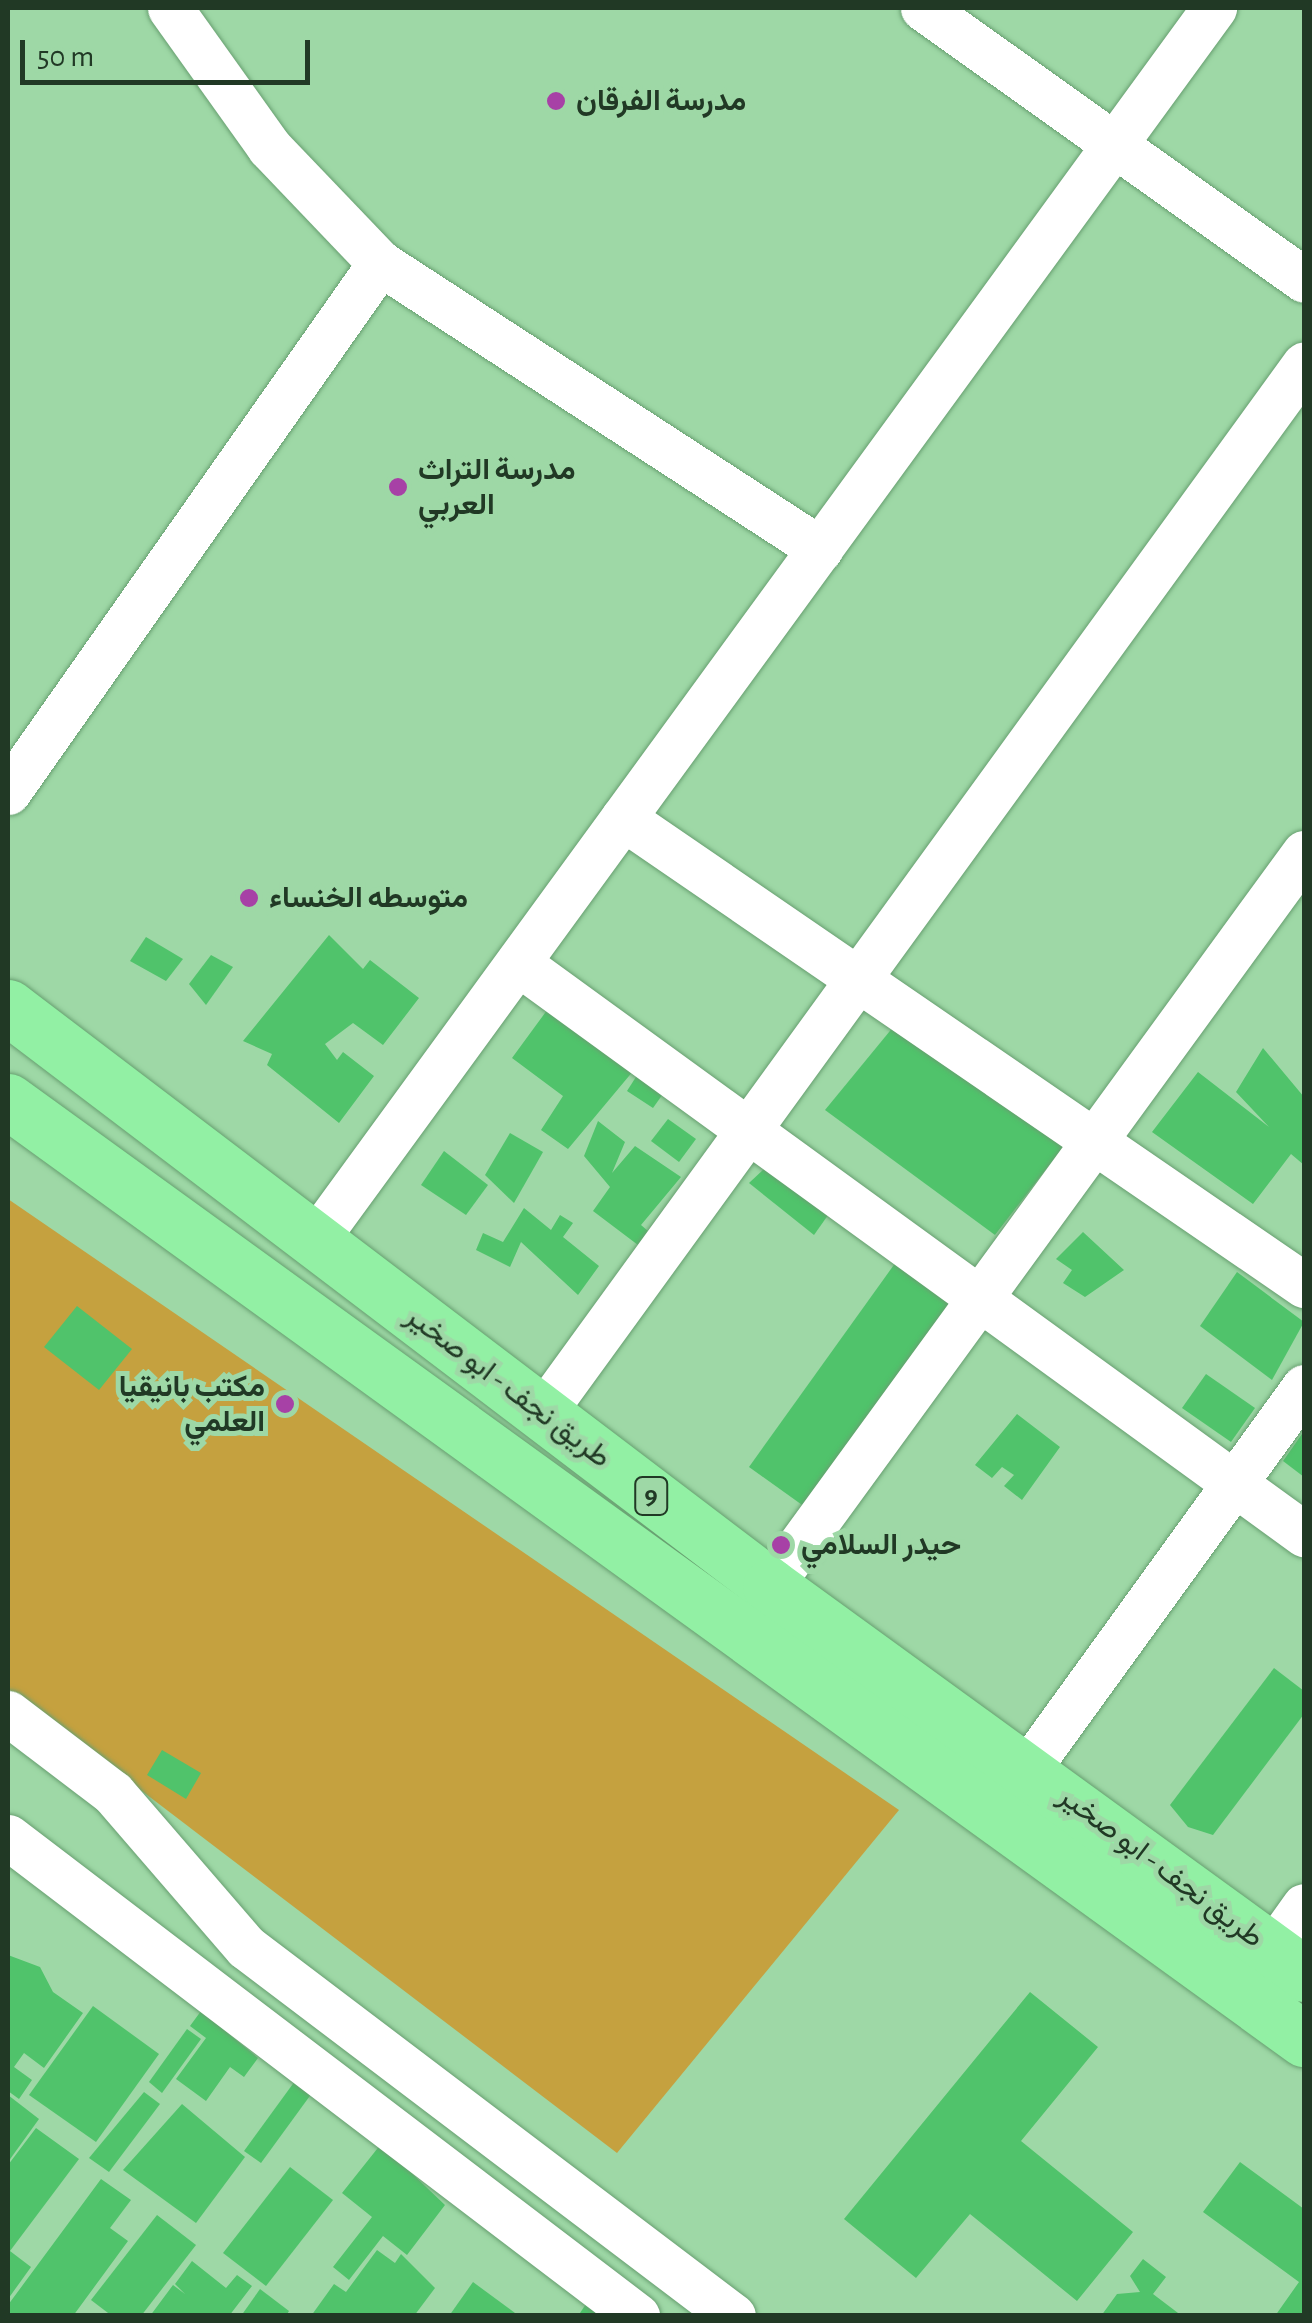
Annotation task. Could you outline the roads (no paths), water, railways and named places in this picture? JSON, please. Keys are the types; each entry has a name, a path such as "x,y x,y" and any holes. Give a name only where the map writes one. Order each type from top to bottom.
{"highway":[{"name":"طريق نجف - ابو صخير","path":"8,1007 96,1069 770,1586 1029,1767 1288,1962"},
{"path":"50,1134 59,1092 96,1069"},
{"name":"طريق نجف - ابو صخير","path":"8,1101 1304,2040"}],"street":[{"path":"170,8 269,147 380,263 820,548"},
{"path":"923,8 1304,280"},
{"path":"316,1239 1214,8"},
{"path":"8,792 380,263"},
{"path":"542,1414 1304,365"},
{"path":"623,818 1304,1285"},
{"path":"770,1586 1304,854"},
{"path":"518,962 1304,1534"},
{"path":"1029,1767 1304,1386"},
{"path":"8,1713 112,1793 246,1948 732,2316"},
{"path":"8,1837 637,2316"},
{"path":"1288,1962 1304,1906"},
{"path":"211,1992 246,1948"}],"place":[{"name":"مدرسة الفرقان","path":"556,101"},
{"name":"مدرسة التراث العربي","path":"398,487"},
{"name":"متوسطه الخنساء","path":"249,898"},
{"name":"مكتب بانيقيا العلمي","path":"285,1404"},
{"name":"حيدر السلامي","path":"781,1545"}]}
